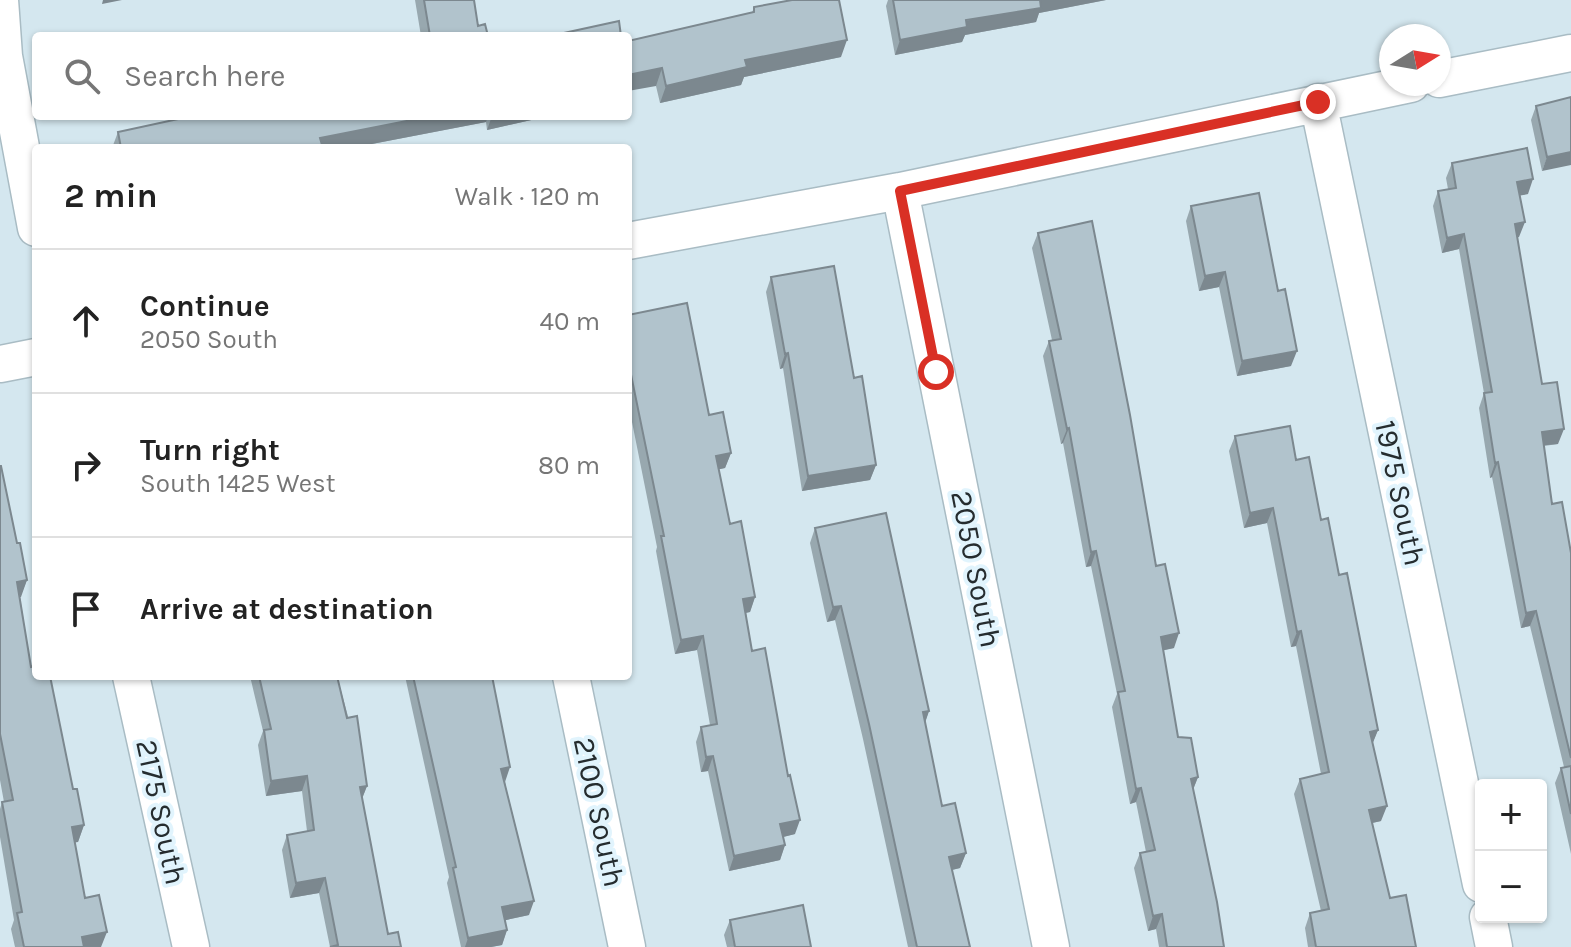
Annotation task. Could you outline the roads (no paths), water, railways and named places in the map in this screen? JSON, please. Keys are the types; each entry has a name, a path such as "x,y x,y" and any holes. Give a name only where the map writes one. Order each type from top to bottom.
{"street":[{"path":"0,0 4,56 32,206"},
{"path":"1451,77 1571,53"},
{"path":"632,240 900,191 1379,90"},
{"name":"1975 South","path":"1318,102 1475,855"},
{"name":"2050 South","path":"900,191 1051,947"},
{"path":"0,364 32,358"},
{"name":"2175 South","path":"132,680 191,947"},
{"name":"2100 South","path":"572,680 627,947"},
{"path":"1489,923 1494,947"}]}
